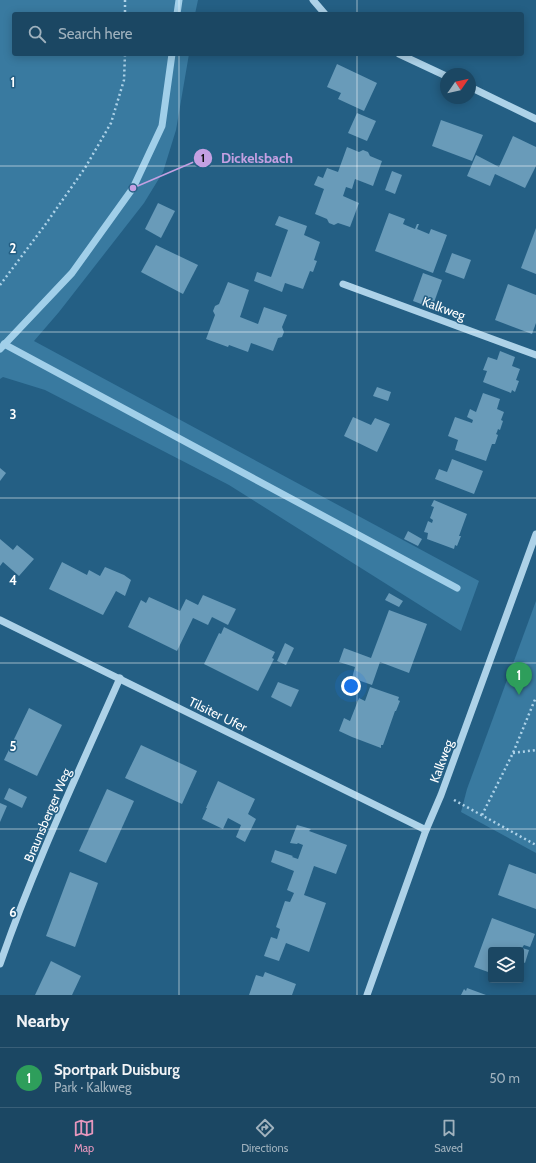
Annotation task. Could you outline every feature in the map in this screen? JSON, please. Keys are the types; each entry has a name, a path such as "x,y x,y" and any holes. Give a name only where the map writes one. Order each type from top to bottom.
{"street":[{"path":"313,0 324,12"},
{"path":"403,56 440,73"},
{"path":"476,91 536,119"},
{"name":"Kalkweg","path":"343,284 536,355"},
{"name":"Kalkweg","path":"366,995 536,534"},
{"name":"Tilsiter Ufer","path":"0,620 426,830"},
{"name":"Braunsberger Weg","path":"0,964 56,821 120,678"}],"path":[{"path":"125,0 125,12"},
{"path":"0,285 85,168 111,123 124,80 125,56"},
{"path":"482,815 513,753 536,697"},
{"path":"513,753 536,750"},
{"path":"441,795 536,844"}],"shaded area":[{"path":"0,0 198,0 195,12 12,12 12,56 189,56 176,130 163,172 144,203 59,312 34,341 479,581 461,631 229,485 45,390 3,377 0,379"},
{"path":"536,601 536,853 461,812 467,789"}],"building":[{"path":"337,64 377,83 364,111 338,99 341,93 327,87"},
{"path":"357,113 376,121 367,141 348,133"},
{"path":"441,120 483,135 472,161 432,146"},
{"path":"513,136 536,147 536,166 525,188 495,174 490,186 467,176 476,155 499,167"},
{"path":"347,147 359,152 363,150 368,152 370,156 382,161 373,186 355,179 352,189 346,187 343,196 359,203 350,227 338,223 334,225 329,223 327,219 315,214 324,189 314,185 318,176 323,178 327,168 338,172"},
{"path":"392,171 402,175 395,194 385,190"},
{"path":"158,203 175,211 161,238 145,229"},
{"path":"389,213 405,219 403,224 415,229 417,224 419,224 417,229 429,234 431,229 447,235 433,273 375,251"},
{"path":"279,216 307,226 304,235 320,242 314,260 317,261 313,272 310,271 303,289 285,283 282,292 254,281 257,272 271,277 288,230 275,225"},
{"path":"536,228 536,274 521,268"},
{"path":"156,245 198,265 183,294 141,272"},
{"path":"452,253 471,260 464,279 445,272"},
{"path":"423,273 442,280 432,308 413,301"},
{"path":"228,282 249,290 240,317 258,324 264,307 287,315 282,327 284,332 282,337 278,338 273,351 251,343 248,352 206,339 215,315 213,311 215,306 219,304"},
{"path":"508,284 536,295 536,323 532,334 495,320"},
{"path":"500,351 515,357 512,366 520,369 516,380 519,381 515,392 512,390 511,393 483,382 487,371 483,370 488,357 497,360"},
{"path":"377,387 391,392 388,401 373,396"},
{"path":"483,393 500,399 497,409 504,412 500,430 498,429 496,434 498,435 495,444 492,444 486,461 455,450 458,440 448,436 455,417 472,423 473,420 467,417 470,409 476,412"},
{"path":"353,417 371,425 375,418 390,424 377,452 344,436"},
{"path":"452,459 483,471 474,494 435,479 439,469 447,472"},
{"path":"0,468 6,473 0,481"},
{"path":"434,500 467,514 459,536 461,536 457,546 455,545 454,549 427,539 428,533 424,532 428,521 432,523 433,520 430,518 434,507 431,506"},
{"path":"408,531 422,539 418,546 404,539"},
{"path":"0,539 13,550 17,545 34,559 19,576 3,562 0,566"},
{"path":"62,562 87,575 89,570 100,576 105,567 124,575 131,580 125,596 116,591 103,615 49,589"},
{"path":"389,593 403,601 399,607 385,600"},
{"path":"203,595 236,609 228,625 212,617 208,625 193,618 177,651 128,627 141,600 146,603 149,597 180,611 186,599 198,605"},
{"path":"389,610 427,624 409,673 380,662 372,685 352,678 355,667 339,662 344,648 371,658"},
{"path":"224,627 275,652 272,658 274,659 258,691 204,664 219,633 221,634"},
{"path":"285,643 294,648 286,665 277,661"},
{"path":"278,682 299,690 291,707 271,697"},
{"path":"370,687 399,697 398,700 400,701 381,748 339,731 344,718 350,721 359,698 365,701"},
{"path":"29,708 62,725 37,776 4,760"},
{"path":"141,745 197,771 182,804 125,778"},
{"path":"218,781 255,799 248,814 256,819 245,842 236,837 241,825 228,818 223,829 202,819"},
{"path":"9,788 27,797 22,808 4,799"},
{"path":"107,789 134,801 106,863 79,851"},
{"path":"0,803 7,806 0,822"},
{"path":"297,825 311,829 309,831 347,845 336,874 314,866 304,895 326,903 309,952 286,943 279,961 264,956 271,937 277,939 280,929 276,927 285,901 290,902 294,893 287,890 294,871 271,862 275,850 298,859 303,845 298,843 290,843"},
{"path":"509,864 536,874 536,909 498,895"},
{"path":"70,872 98,883 75,947 46,936"},
{"path":"492,918 535,934 530,947 524,945 523,947 488,947 488,972 474,967"},
{"path":"524,949 529,950 524,962"},
{"path":"51,961 81,976 72,995 35,995"},
{"path":"265,972 296,984 292,995 249,995 256,975 263,977"},
{"path":"467,988 486,995 461,995 464,989 466,991"}],"waterway":[{"path":"177,12 179,0"},
{"path":"0,349 72,273 133,188 162,126 172,56"},
{"path":"4,344 457,588"}],"place":[{"name":"Dickelsbach","path":"133,188"},
{"name":"Sportpark Duisburg","path":"519,695"}]}
